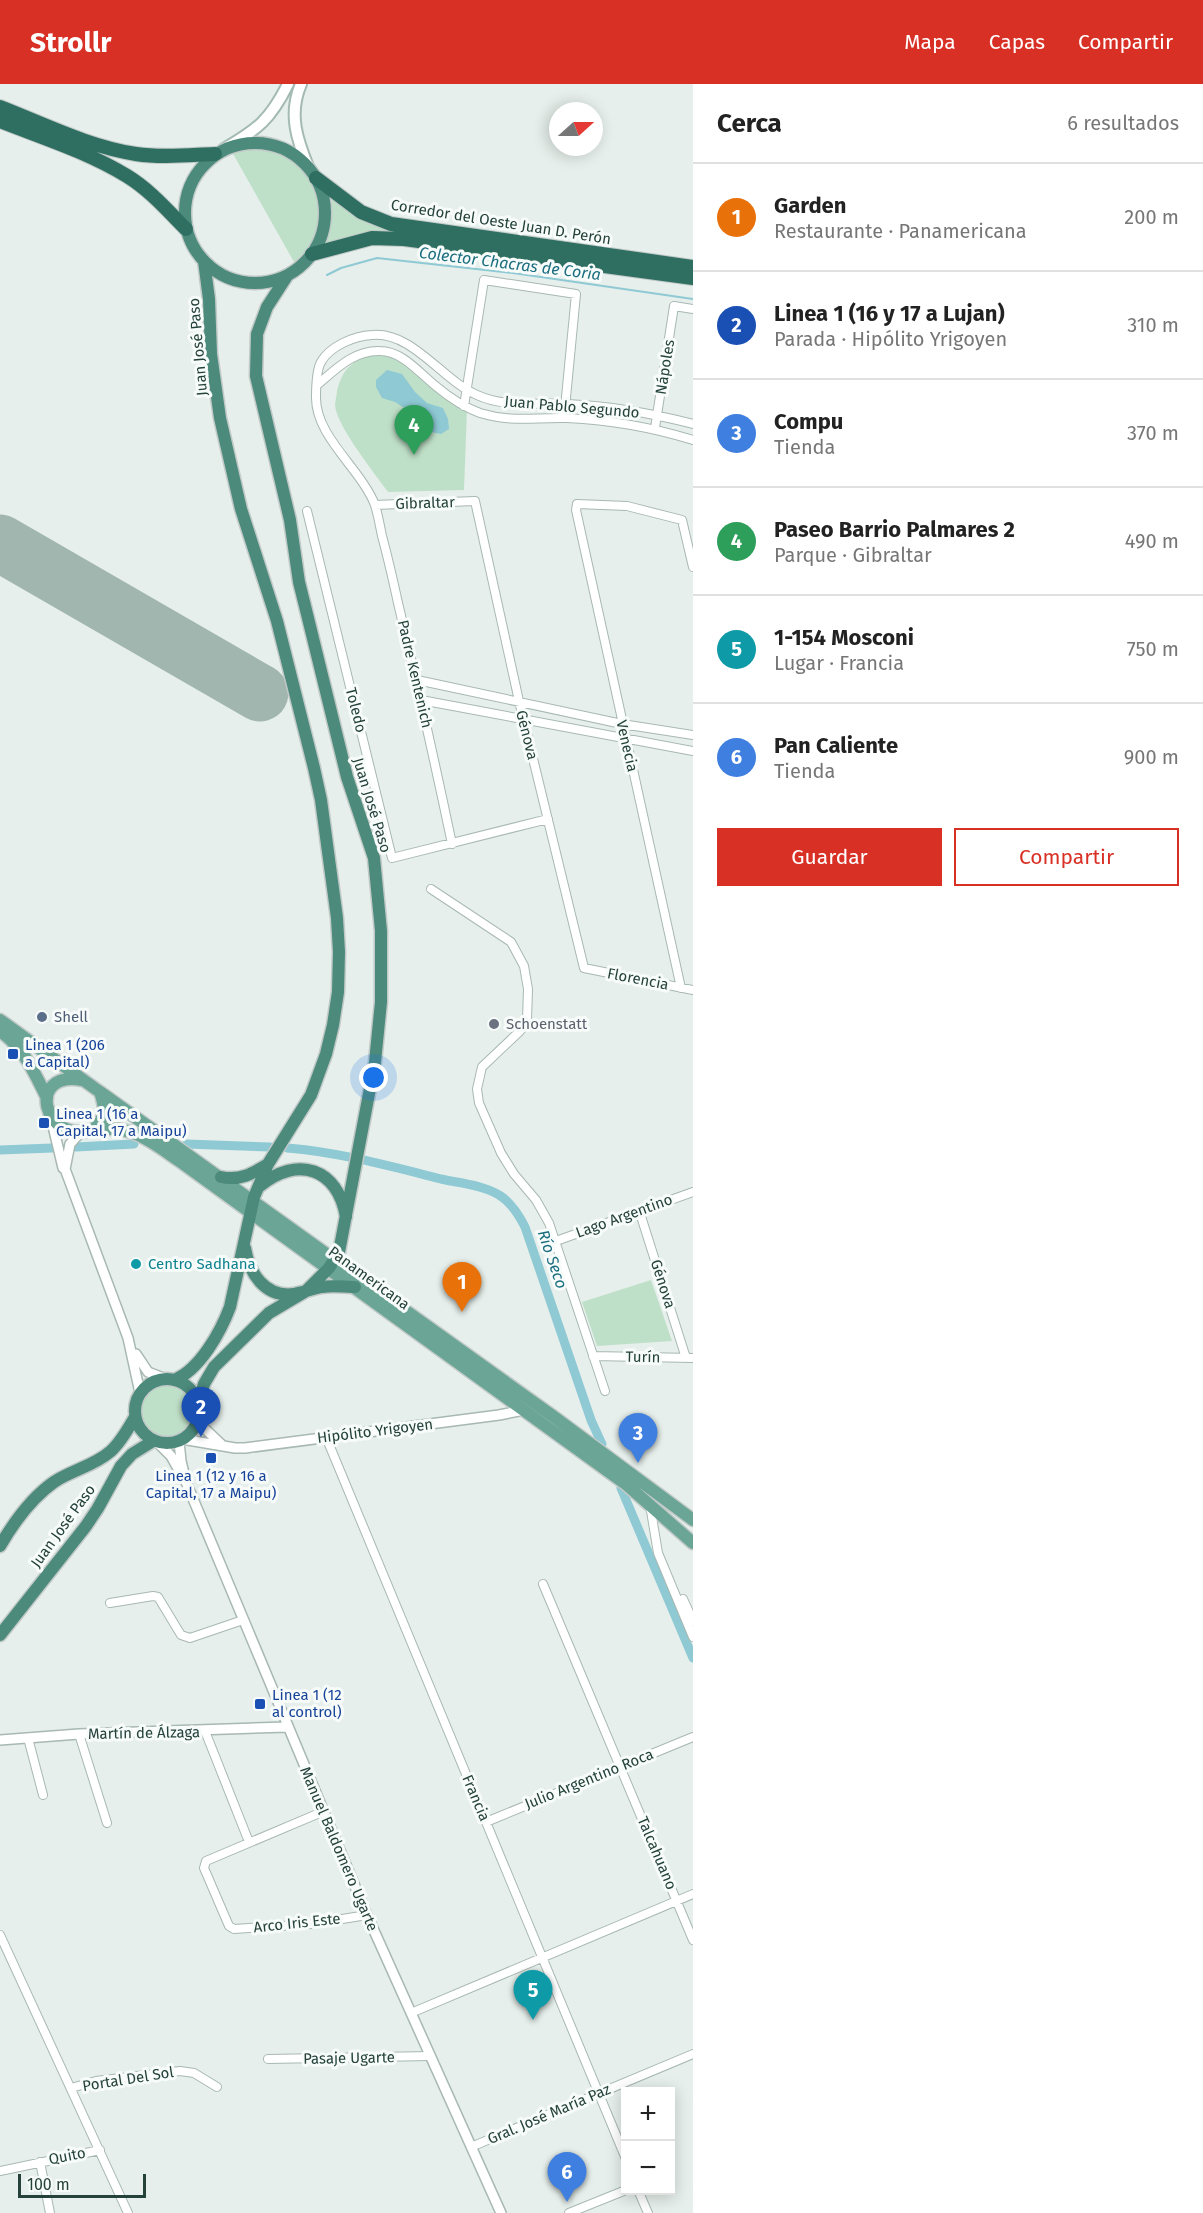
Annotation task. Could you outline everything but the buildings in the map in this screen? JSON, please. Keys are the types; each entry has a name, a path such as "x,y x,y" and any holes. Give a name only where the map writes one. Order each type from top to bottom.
{"highway":[{"path":"0,107 94,144 136,154 161,156 220,151 248,142 270,144 296,156 313,173 323,197 325,217 321,237 312,254 287,276 263,283 237,281 213,270 193,246 186,229 184,207 189,187 200,168 220,151"},
{"path":"0,121 79,152 128,176 144,188 186,229"},
{"name":"Corredor del Oeste Juan D. Perón","path":"313,173 361,212 391,224 693,267"},
{"name":"Corredor del Oeste Juan D. Perón","path":"312,254 372,238 404,239 693,278"},
{"name":"Juan José Paso","path":"170,1380 184,1376 193,1368 226,1318 251,1206 268,1164 311,1095 326,1054 338,992 338,918 321,800 278,621 241,509 220,418 211,354 209,299 204,261"},
{"name":"Juan José Paso","path":"198,1410 207,1378 238,1342 269,1313 306,1291 332,1264 347,1222 375,1062 381,1002 381,931 377,882 370,843 347,777 299,582 290,520 256,376 257,334 267,307 287,276"},
{"path":"221,1177 240,1178 268,1164"},
{"path":"259,1186 270,1177 287,1169 300,1168 317,1173 335,1188 342,1202 347,1222"},
{"path":"244,1240 250,1267 263,1285 284,1294 333,1286 355,1287"},
{"path":"170,1380 189,1389 198,1410 195,1427 181,1440 168,1444 155,1441 140,1429 135,1417 135,1404 140,1393 148,1385 170,1380"},
{"name":"Juan José Paso","path":"0,1546 18,1518 41,1492 62,1477 109,1453 135,1417"},
{"name":"Juan José Paso","path":"0,1635 86,1526 121,1466 132,1454 155,1441"}],"main road":[{"path":"220,151 267,120 288,84"},
{"path":"301,84 296,99 295,126 299,146 313,173"},
{"name":"Panamericana","path":"0,1020 221,1177 251,1206"},
{"path":"0,1030 30,1063 47,1098 50,1114 59,1126 80,1133"},
{"path":"47,1098 50,1087 60,1080 82,1080"},
{"path":"93,1130 102,1122 105,1115 100,1092"},
{"name":"Panamericana","path":"80,1133 110,1128 125,1130 141,1136 251,1206 604,1458"},
{"name":"Panamericana","path":"332,1264 355,1287 524,1410 604,1458"},
{"path":"604,1458 693,1543"},
{"path":"624,1478 693,1520"}],"street":[{"path":"464,406 484,280 576,294 564,418"},
{"name":"Nápoles","path":"655,428 674,306 693,309"},
{"name":"Juan Pablo Segundo","path":"375,505 357,472 326,430 317,406 318,368 322,360 333,350 351,340 373,334 399,340 478,396 510,403 617,407 693,424"},
{"name":"Juan Pablo Segundo","path":"317,385 350,357 381,350 403,358 438,388 464,406 496,418 511,420 564,418 615,422 655,428 693,440"},
{"name":"Gibraltar","path":"375,505 475,501"},
{"name":"Génova","path":"475,501 523,718 584,968"},
{"name":"Venecia","path":"681,988 576,510 577,504 627,506 682,520 693,567"},
{"name":"Padre Kentenich","path":"375,505 417,680 452,844"},
{"name":"Toledo","path":"307,511 393,858 548,819"},
{"path":"417,680 519,700 622,724 693,735"},
{"path":"421,700 693,751"},
{"path":"431,889 511,942 524,966 528,989 527,1020 520,1031 482,1067 477,1089 479,1103 501,1153 525,1189 536,1200 549,1223 605,1391"},
{"name":"Florencia","path":"584,968 693,990"},
{"path":"50,1114 63,1169 68,1178"},
{"path":"80,1133 70,1144 65,1169 128,1338 140,1393"},
{"name":"Lago Argentino","path":"556,1241 693,1192"},
{"name":"Génova","path":"639,1210 690,1358"},
{"path":"128,1338 148,1372 170,1380"},
{"name":"Turín","path":"593,1356 690,1358"},
{"path":"198,1410 203,1427 226,1447"},
{"name":"Hipólito Yrigoyen","path":"181,1440 245,1448 524,1410"},
{"name":"Francia","path":"326,1437 621,2147"},
{"name":"Manuel Baldomero Ugarte","path":"181,1440 181,1461 186,1482"},
{"name":"Manuel Baldomero Ugarte","path":"155,1441 171,1456 186,1482 322,1812 501,2213"},
{"path":"649,1503 658,1553 693,1637"},
{"path":"658,1553 669,1568 693,1621"},
{"name":"Talcahuano","path":"543,1584 693,1940"},
{"path":"111,1603 158,1597 182,1635 190,1638 243,1620"},
{"name":"Martín de Álzaga","path":"0,1740 79,1734 287,1727"},
{"path":"205,1731 249,1842 322,1812"},
{"path":"79,1734 107,1823"},
{"name":"Julio Argentino Roca","path":"486,1822 693,1737"},
{"path":"28,1738 43,1796"},
{"name":"Arco Iris Este","path":"249,1842 204,1863 204,1868 229,1926 234,1929 310,1924 367,1915"},
{"path":"411,2013 693,1894"},
{"path":"0,1935 128,2213"},
{"name":"Gral. José María Paz","path":"471,2147 693,2054"},
{"name":"Pasaje Ugarte","path":"268,2059 430,2056"},
{"name":"Portal Del Sol","path":"71,2088 96,2081 180,2070 194,2073 217,2087"},
{"name":"Quito","path":"0,2171 100,2150"},
{"path":"40,2162 50,2213"},
{"path":"569,2213 621,2192"},
{"path":"640,2195 648,2213"}],"green space":[{"path":"247,148 270,151 289,159 304,172 314,188 319,207 317,226 309,245 294,262 232,152"},
{"path":"332,196 407,231 324,247 331,224"},
{"path":"379,353 399,357 467,409 464,490 388,492 349,437 335,405 340,382 351,365"},
{"path":"651,1280 672,1341 597,1346 582,1302"},
{"path":"161,1384 171,1384 180,1388 188,1396 192,1410 188,1424 180,1432 171,1436 161,1436 152,1432 144,1424 140,1415 140,1405 144,1396 152,1388"}],"water":[{"path":"387,370 402,374 415,392 427,403 443,408 449,429 441,434 426,431 406,409 382,398 376,387 376,380"}],"waterway":[{"name":"Colector Chacras de Coria","path":"327,275 341,268 377,258 513,273 693,299"},
{"name":"Río Seco","path":"76,1147 134,1144"},
{"name":"Río Seco","path":"186,1144 270,1147"},
{"name":"Río Seco","path":"0,1150 52,1148"},
{"name":"Río Seco","path":"287,1148 345,1156 471,1185 493,1192 507,1201 525,1227 591,1420 602,1444"},
{"name":"Río Seco","path":"621,1488 693,1658"}],"runway":[{"path":"0,543 260,693"}],"place":[{"name":"Paseo Barrio Palmares 2","path":"414,455"},
{"name":"Shell","path":"42,1017"},
{"name":"Schoenstatt","path":"494,1024"},
{"name":"Linea 1 (206 a Capital)","path":"13,1054"},
{"name":"Linea 1 (16 a Capital, 17 a Maipu)","path":"44,1123"},
{"name":"Centro Sadhana","path":"136,1264"},
{"name":"Garden","path":"462,1312"},
{"name":"Linea 1 (16 y 17 a Lujan)","path":"201,1437"},
{"name":"Linea 1 (12 y 16 a Capital, 17 a Maipu)","path":"211,1458"},
{"name":"Compu","path":"638,1463"},
{"name":"Linea 1 (12 al control)","path":"260,1704"},
{"name":"1-154 Mosconi","path":"533,2020"},
{"name":"Pan Caliente","path":"567,2202"}]}
